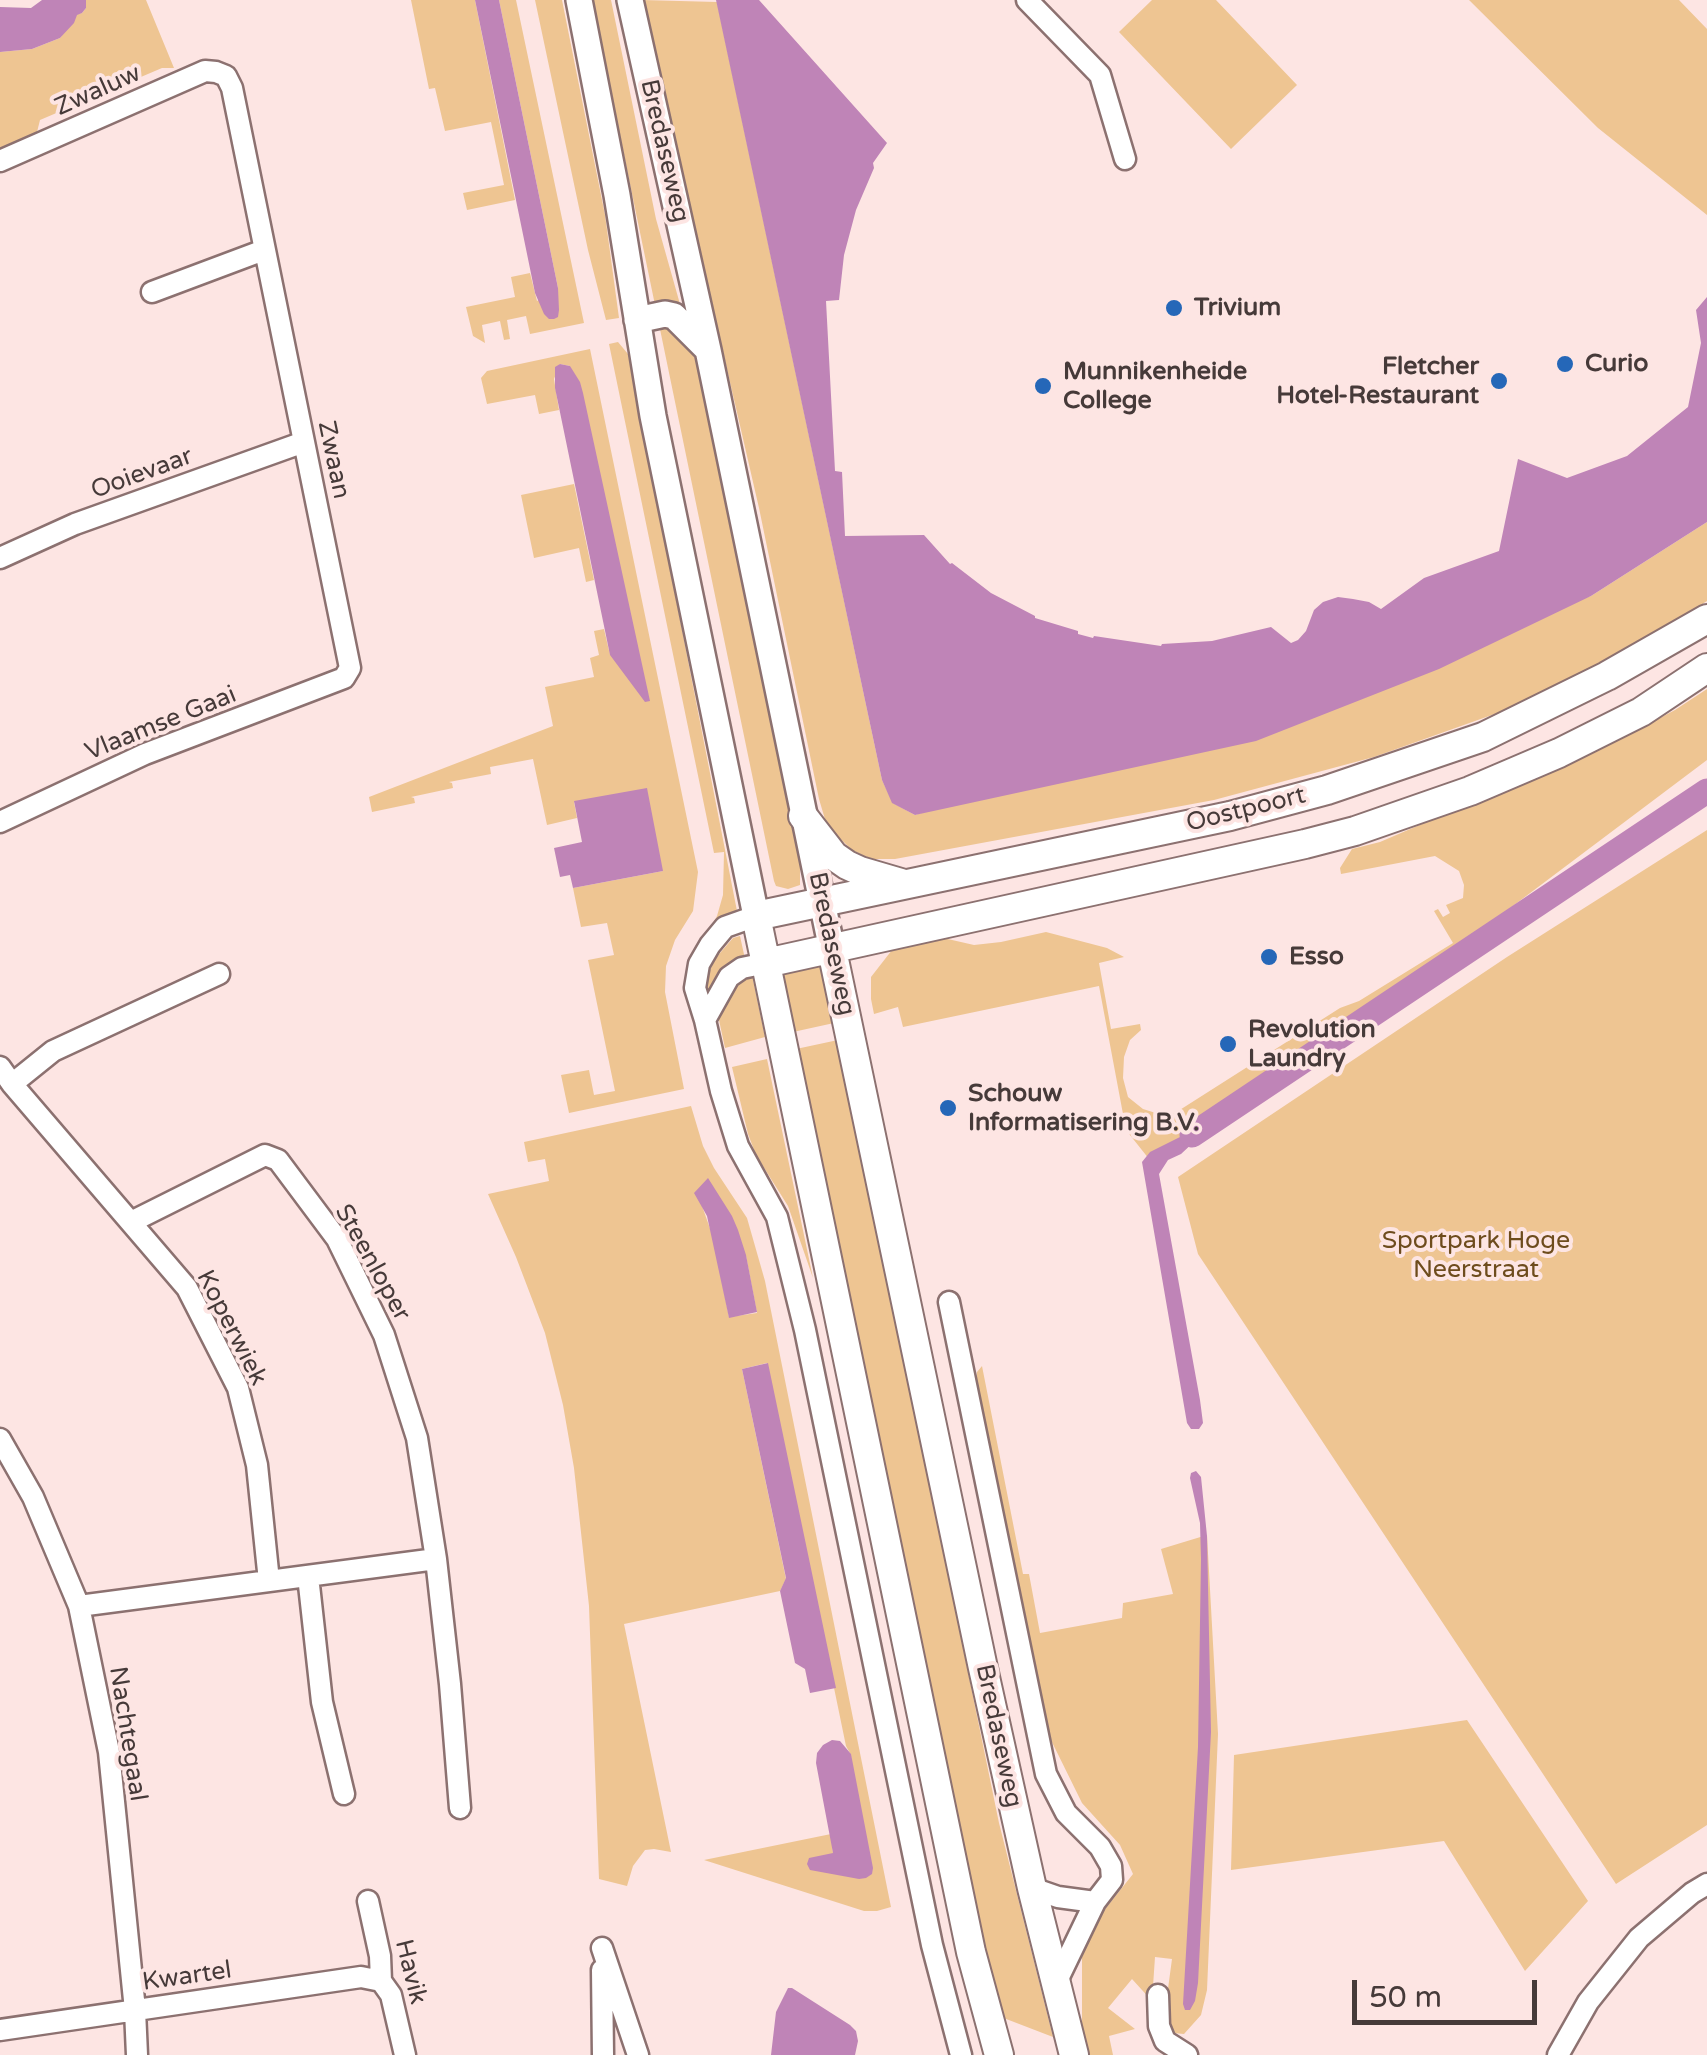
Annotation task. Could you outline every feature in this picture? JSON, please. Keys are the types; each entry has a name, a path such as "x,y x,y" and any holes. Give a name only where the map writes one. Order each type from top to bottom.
{"main road":[{"name":"Oostpoort","path":"756,916 1230,816 1327,790 1483,737 1607,676 1707,619"},
{"name":"Oostpoort","path":"766,963 1355,831 1470,791 1559,754 1641,712 1707,668"},
{"path":"803,816 834,856 847,865 908,884"},
{"name":"Bredaseweg","path":"756,916 964,1916 999,2055"},
{"name":"Bredaseweg","path":"832,950 975,1630 1032,1888 1074,2055"}],"street":[{"name":"Bredaseweg","path":"579,0 618,195 673,518 756,916"},
{"name":"Bredaseweg","path":"630,0 708,350 832,950"},
{"path":"1027,0 1100,75 1126,160"},
{"name":"Zwaluw","path":"0,161 205,71 216,72"},
{"name":"Zwaan","path":"216,72 226,76 232,88 350,668 344,678"},
{"path":"152,292 264,250"},
{"path":"637,320 674,316 708,350"},
{"name":"Ooievaar","path":"0,558 75,524 304,442"},
{"name":"Vlaamse Gaai","path":"0,822 146,754 344,678"},
{"path":"756,916 725,927 710,944 699,964 696,988 738,1146 777,1217 813,1369 932,1944 961,2055"},
{"path":"705,1020 729,977 742,968 766,963"},
{"name":"Koperwiek","path":"218,974 6,1075 188,1288 238,1388 256,1464 269,1581"},
{"name":"Steenloper","path":"130,1222 265,1155 278,1160 337,1239 384,1335 417,1438 436,1559 460,1808"},
{"name":"Bredaseweg","path":"949,1302 1046,1774 1066,1813 1100,1847 1111,1866 1112,1880 1095,1902 1056,1984"},
{"name":"Nachtegaal","path":"0,1439 34,1498 79,1606 109,1752 137,2055"},
{"path":"79,1606 436,1559"},
{"path":"308,1576 322,1702 344,1794"},
{"path":"1558,2055 1588,2002 1639,1938 1707,1884"},
{"path":"1032,1888 1095,1902"},
{"name":"Havik","path":"368,1901 380,1956 381,1981 391,1995 405,2055"},
{"path":"604,2055 602,1948 638,2055"},
{"name":"Kwartel","path":"0,2030 361,1977 381,1981"},
{"path":"1158,1995 1159,2026 1165,2040 1188,2055"}],"green space":[{"path":"86,0 146,0 174,68 162,68 40,120 37,132 0,148 0,52 32,49 60,38 86,8"},
{"path":"411,0 475,0 515,200 467,210 463,193 504,185 491,122 445,131 435,88 429,89"},
{"path":"499,0 516,0 584,323 530,334 526,316 507,320 510,339 504,340 500,321 482,325 485,343 473,336 466,307 515,297 511,277 530,273 537,301 558,288"},
{"path":"535,0 562,0 605,215 619,318 606,320"},
{"path":"592,0 611,0 656,219 698,368 800,861 800,885 788,889 776,886 774,881"},
{"path":"642,0 717,2 882,780 893,803 915,815 1591,596 1707,522 1707,601 1534,700 1374,757 1214,800 895,859 871,859 852,850 827,826 819,799 759,508"},
{"path":"1152,0 1216,0 1297,85 1231,149 1119,32"},
{"path":"1469,0 1679,0 1707,29 1707,215 1598,128"},
{"path":"618,342 628,354 737,911 695,956 717,916 723,895 724,852 714,853 609,344"},
{"path":"590,349 698,872 693,911 675,940 666,966 665,992 684,1089 569,1113 561,1075 589,1070 594,1095 615,1091 588,960 614,955 607,923 581,927 573,888 663,871 574,802 577,818 547,825 533,759 490,767 491,774 449,782 453,788 411,797 415,803 372,812 369,797 553,726 545,687 594,677 590,658 599,655 594,631 604,629 610,655 570,366 560,364 554,379 559,410 539,414 535,395 487,404 481,378 487,371"},
{"path":"574,484 594,580 586,582 579,548 534,558 521,495"},
{"path":"1707,689 1707,760 1457,948 1191,1127 1153,1164 1126,1130 1099,986 903,1027 898,1007 874,1014 871,977 892,950 906,944 939,937 974,945 1046,932 1107,948 1124,957 1099,963 1111,1029 1140,1024 1141,1030 1130,1040 1124,1057 1123,1078 1128,1097 1143,1109 1175,1113 1340,1008 1359,1001 1453,943 1434,911 1438,909 1443,917 1450,913 1446,905 1463,898 1459,871 1435,856 1341,874 1340,868 1352,849 1380,842 1620,739"},
{"name":"Sportpark Hoge Neerstraat","path":"1707,830 1707,1825 1616,1884 1198,1254 1178,1177 1507,957"},
{"path":"740,936 745,959 709,992 706,988 714,960 733,938"},
{"path":"812,962 824,974 834,1023 793,1032 782,982 784,972"},
{"path":"752,975 765,1037 725,1048 719,1020 721,1007 738,979"},
{"path":"838,1040 999,1823 1053,2037 1001,2017 965,1865 796,1049"},
{"path":"767,1059 813,1278 788,1206 756,1155 732,1067"},
{"path":"691,1106 714,1168 747,1218 765,1281 891,1907 864,1911 704,1860 831,1834 833,1853 859,1879 851,1755 846,1746 767,1363 742,1369 786,1579 780,1591 624,1624 671,1852 645,1850 633,1866 627,1886 599,1879 589,1606 574,1468 545,1333 488,1194 549,1181 545,1159 528,1162 524,1142","holes":["701,1203 746,1256 757,1313 729,1317 713,1237"]},
{"path":"982,1366 1023,1574 1029,1574 1040,1633 1122,1618 1123,1603 1173,1594 1161,1549 1207,1535 1218,1734 1207,1990 1201,2015 1184,2034 1173,2033 1165,2011 1172,1959 1155,1957 1152,2001 1132,1979 1108,2008 1135,2029 1109,2036 1113,2055 1086,2055 1082,2038 1082,1957 1098,1918 1133,1874 1120,1845 1082,1803 1047,1732 976,1382"},
{"path":"1467,1720 1588,1901 1525,1971 1444,1841 1231,1870 1234,1755"}],"shaded area":[{"path":"42,0 86,0 86,8 60,38 32,49 0,52 0,7 31,8"},
{"path":"475,0 499,0 558,288 559,310 554,319 544,314 535,293"},
{"path":"716,0 759,0 887,143 873,163 856,210 844,255 839,300 826,301 835,471 842,472 845,536 924,535 950,564 991,593 1035,618 1093,638 1161,646 1212,641 1271,627 1291,643 1306,631 1314,610 1323,602 1338,597 1369,602 1381,609 1424,578 1499,551 1518,459 1567,478 1627,456 1688,407 1701,343 1696,310 1707,297 1707,522 1591,596 1439,669 1256,741 915,815 892,803 882,780"},
{"path":"570,366 583,393 650,701 645,702 610,655 555,388 555,367"},
{"path":"647,788 663,871 573,888 570,875 560,877 554,848 582,842 574,801"},
{"path":"1190,1132 1195,1141 1168,1160 1159,1174 1200,1400 1203,1423 1199,1429 1191,1429 1187,1423 1142,1162 1150,1152"},
{"path":"708,1178 738,1230 757,1312 729,1318 707,1216 694,1193"},
{"path":"768,1363 836,1688 810,1693 805,1669 795,1663 780,1591 786,1578 742,1369"},
{"path":"1196,1471 1201,1477 1207,1536 1211,1732 1198,1983 1195,2001 1190,2010 1185,2010 1198,1747 1200,1523 1190,1478"},
{"path":"832,1740 840,1741 851,1754 873,1868 866,1878 810,1870 807,1864 809,1858 833,1853 816,1763 817,1753"},
{"path":"788,1988 856,2031 855,2055 771,2055 776,2012"}],"waterway":[{"path":"1192,1135 1707,791"}],"place":[{"name":"Trivium","path":"1174,308"},
{"name":"Curio","path":"1565,364"},
{"name":"Fletcher Hotel-Restaurant","path":"1499,381"},
{"name":"Munnikenheide College","path":"1043,386"},
{"name":"Esso","path":"1269,957"},
{"name":"Revolution Laundry","path":"1228,1044"},
{"name":"Schouw Informatisering B.V.","path":"948,1108"}]}
